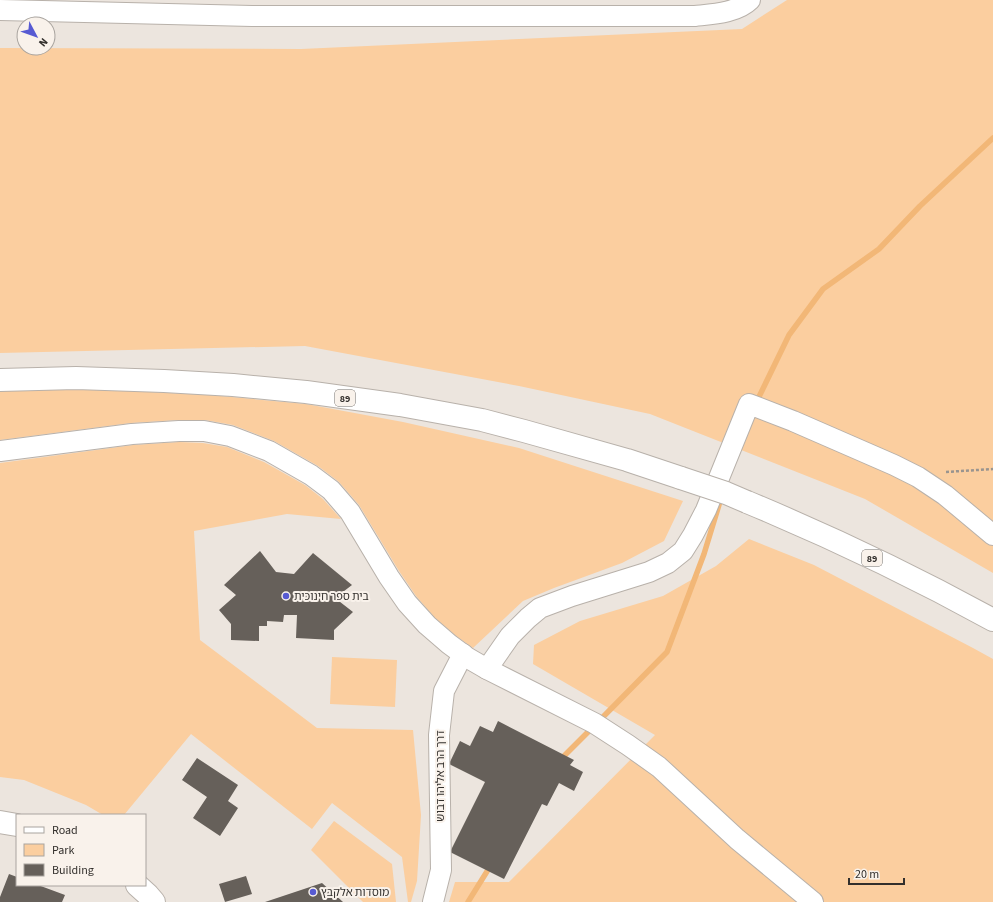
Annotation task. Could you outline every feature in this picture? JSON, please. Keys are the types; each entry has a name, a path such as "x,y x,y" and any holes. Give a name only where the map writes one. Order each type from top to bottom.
{"main road":[{"name":"89","path":"0,380 76,378 218,384 306,392 400,405 482,420 619,458 726,493 874,559 993,620"},
{"path":"0,822 16,825"},
{"path":"138,886 154,902"}],"street":[{"path":"0,10 252,16 695,16 724,12 746,4 750,0"},
{"path":"487,669 510,636 540,608 572,596 650,572 668,563 683,551 706,510 749,404 865,452 918,477 945,495 993,534"},
{"path":"0,452 132,434 179,431 204,432 230,436 269,451 311,475 331,490 350,512 407,603 427,625 449,644 487,669 594,723 628,745 659,767 737,839 813,902"},
{"name":"דרך הרב אליהו דבוש","path":"433,902 441,870 439,735 444,691 463,654"}],"path":[{"path":"941,472 993,469"}],"green space":[{"path":"787,0 993,0 993,573 865,499 650,414 519,386 305,346 0,353 0,48 16,48 16,56 56,56 56,48 301,49 742,29"},
{"path":"89,389 210,395 306,404 403,422 519,448 683,501 664,541 622,563 523,601 473,648 435,618 416,596 359,505 339,482 318,466 274,441 233,425 205,420 131,423 0,440 0,390"},
{"path":"179,442 203,443 227,447 264,462 305,485 323,499 341,519 287,514 194,531 200,640 317,728 413,730 421,815 417,881 411,902 408,902 402,857 332,803 312,829 191,734 125,814 101,814 86,805 24,780 0,777 0,463 133,445"},
{"path":"749,539 814,565 993,659 993,902 449,902 455,882 509,882 655,735 533,664 534,645 580,621 663,596 716,566"},
{"path":"332,657 397,660 395,707 330,704"},
{"path":"334,821 392,864 396,902 363,902 311,850"}],"building":[{"name":"בית ספר חינוכית","path":"260,551 276,572 294,574 313,553 352,585 335,598 353,612 334,630 334,640 296,638 297,615 284,615 283,622 267,621 267,626 259,626 259,641 231,640 231,624 219,610 236,595 224,585"},
{"path":"498,721 574,760 570,765 583,772 574,791 559,783 547,806 542,804 504,879 450,852 485,782 449,764 460,741 470,746 480,726 493,732"},
{"path":"197,758 238,785 228,801 238,808 220,836 193,818 207,797 182,780"},
{"path":"9,874 16,877 16,886 41,886 65,895 62,902 0,902 0,897"},
{"path":"246,876 252,894 225,902 219,884"},
{"name":"מוסדות אלקבץ","path":"322,883 343,902 265,902"}],"waterway":[{"path":"756,403 789,335 823,289 879,249 920,206 993,138"},
{"path":"599,721 667,652 704,554 722,495"},
{"path":"561,759 593,727"},
{"path":"468,902 491,865"}],"place":[{"name":"בית ספר חינוכית","path":"286,596"},
{"name":"מוסדות אלקבץ","path":"313,892"}]}
